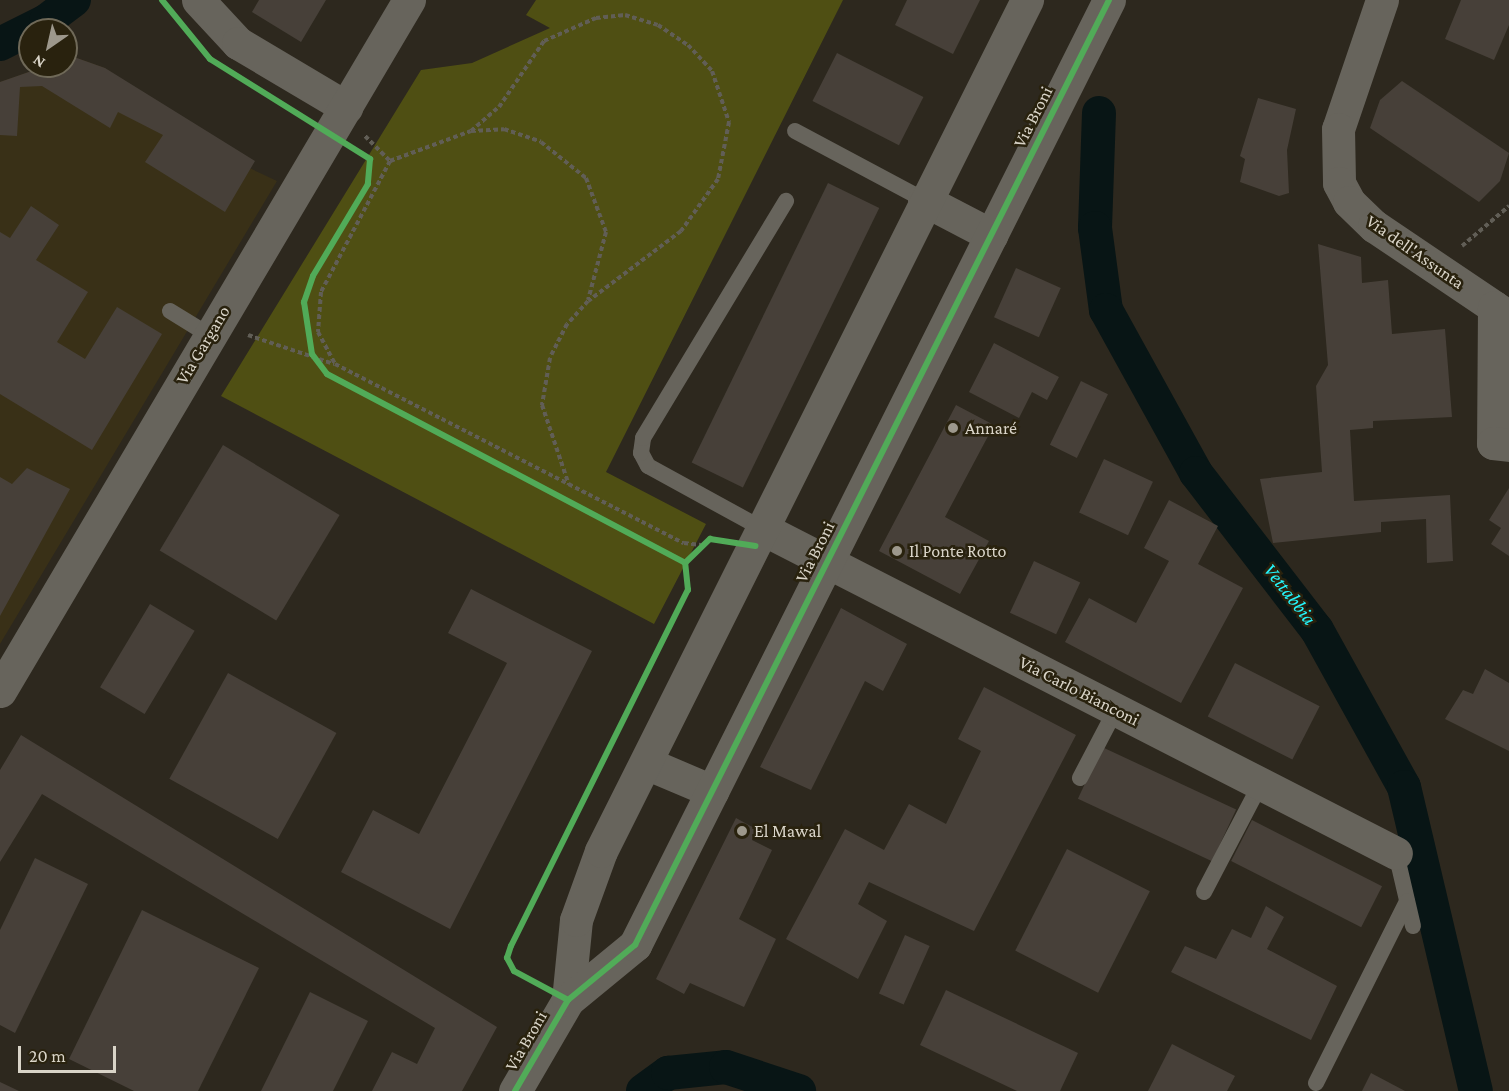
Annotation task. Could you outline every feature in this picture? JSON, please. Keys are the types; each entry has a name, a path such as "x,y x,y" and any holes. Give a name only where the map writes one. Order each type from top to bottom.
{"street":[{"path":"198,0 238,43 353,119"},
{"name":"Via Gargano","path":"0,691 208,335 353,119 409,0"},
{"name":"Via Broni","path":"568,1000 576,920 601,851 759,538 924,200 1027,0"},
{"name":"Via Broni","path":"514,1091 568,1000 632,949 1109,0"},
{"name":"Via dell'Assunta","path":"1382,0 1338,129 1339,183 1361,214 1502,312"},
{"path":"924,200 992,235"},
{"path":"1502,312 1493,443 1509,445"},
{"name":"Via Carlo Bianconi","path":"759,538 826,564 1116,709 1396,853"},
{"path":"646,763 712,791"}],"lane":[{"path":"795,131 924,200"},
{"path":"759,538 648,466 641,453 643,438 786,201"},
{"path":"170,311 208,335"},
{"path":"1080,778 1116,709"},
{"path":"1204,892 1260,785"},
{"path":"1396,853 1413,927"},
{"path":"1316,1083 1407,901"}],"path":[{"path":"471,131 499,107 544,41 596,18 625,15 658,25 688,45 712,71 729,122 718,179 681,231 588,301 567,324 543,381 546,426 569,485"},
{"path":"353,119 381,146 390,161"},
{"path":"334,364 318,332 321,292 390,161 471,131 504,129 541,142 586,178 606,232 588,301"},
{"path":"356,204 370,177"},
{"path":"1436,268 1509,206"},
{"path":"243,333 312,354 334,364 684,543 700,545 717,539 759,538"},
{"path":"309,346 312,354 327,374"},
{"path":"693,554 700,545"}],"shaded area":[{"path":"536,0 843,0 606,472 706,524 654,624 221,396 421,70 472,63 550,28 526,15"},
{"path":"78,58 105,68 241,164 277,181 0,644 0,82 18,76 18,78 78,78"}],"building":[{"path":"259,0 326,0 301,42 252,12"},
{"path":"907,0 980,0 953,54 895,25"},
{"path":"1461,0 1509,0 1509,25 1494,60 1445,39"},
{"path":"837,53 923,97 899,145 812,101"},
{"path":"78,58 105,68 255,161 225,212 145,162 163,135 118,112 110,128 42,86 20,87 17,136 0,135 0,82 18,76 18,78 78,78"},
{"path":"1402,81 1509,153 1500,181 1479,202 1370,128 1380,100"},
{"path":"1258,98 1296,109 1287,150 1289,193 1279,196 1240,182 1245,159 1240,156"},
{"path":"828,183 879,208 743,488 692,463"},
{"path":"31,206 59,225 36,260 88,292 57,342 85,359 117,307 162,334 92,450 0,394 0,232 10,238"},
{"path":"1318,244 1361,257 1362,283 1388,280 1392,334 1445,329 1452,417 1373,421 1373,428 1350,430 1354,501 1450,495 1453,561 1427,563 1426,519 1381,522 1381,532 1273,543 1260,479 1322,472 1316,386 1328,365"},
{"path":"1016,268 1061,288 1039,337 994,317"},
{"path":"994,343 1059,377 1047,400 1032,392 1019,418 969,392"},
{"path":"1081,381 1108,394 1077,458 1050,445"},
{"path":"956,405 994,425 945,517 989,541 960,594 879,551"},
{"path":"223,445 340,515 276,620 160,550"},
{"path":"1104,459 1153,482 1128,535 1079,512"},
{"path":"27,468 70,489 0,616 0,477 12,484"},
{"path":"1509,488 1509,556 1491,544 1501,528 1489,520"},
{"path":"1169,500 1218,526 1198,564 1243,588 1181,703 1065,642 1089,598 1136,623 1169,561 1144,548"},
{"path":"1034,561 1080,583 1056,634 1010,613"},
{"path":"471,589 592,651 450,929 341,872 373,810 419,834 507,663 448,633"},
{"path":"150,604 195,631 145,714 100,687"},
{"path":"841,608 907,644 883,691 865,681 811,790 760,767"},
{"path":"1235,663 1320,706 1292,760 1208,716"},
{"path":"1485,669 1509,683 1509,751 1445,719 1463,690 1473,694"},
{"path":"228,673 336,733 278,839 169,779"},
{"path":"984,687 1076,735 974,931 869,882 858,904 887,921 858,979 786,939 845,829 884,850 909,804 946,824 981,751 958,739"},
{"path":"21,735 497,1027 462,1091 372,1091 392,1052 417,1064 435,1028 42,794 0,862 0,770"},
{"path":"1102,747 1236,810 1212,861 1078,799"},
{"path":"736,818 756,829 752,840 772,850 739,919 776,939 744,1007 690,983 684,994 656,979"},
{"path":"1252,820 1382,886 1361,927 1231,861"},
{"path":"1067,849 1150,891 1098,993 1015,951"},
{"path":"35,858 88,884 15,1033 0,1025 0,930"},
{"path":"1266,906 1284,917 1267,949 1337,986 1311,1040 1171,972 1185,946 1216,959 1232,929 1251,938"},
{"path":"142,910 259,968 198,1091 134,1091 69,1059"},
{"path":"905,935 930,946 904,1004 879,993"},
{"path":"946,990 1078,1053 1060,1091 1017,1091 920,1045"},
{"path":"310,992 368,1021 333,1091 261,1091"},
{"path":"1172,1044 1235,1076 1227,1091 1148,1091"},
{"path":"1371,1073 1405,1091 1362,1091"},
{"path":"0,1082 19,1091 0,1091"}],"waterway":[{"name":"Vettabbia","path":"0,44 46,21 74,0"},
{"name":"Vettabbia","path":"1099,113 1095,228 1106,310 1196,473 1317,630 1404,787 1476,1091"},
{"name":"Vettabbia","path":"643,1091 668,1073 726,1067 799,1091"}],"cycle path":[{"path":"162,0 210,59 370,159 368,184 313,276 304,302 312,354 327,374 685,563"},
{"path":"515,1091 568,1000 635,945 1109,0"},
{"path":"568,1000 514,971 507,958 511,946 688,590 685,563 710,539 755,546"}],"place":[{"name":"Annaré","path":"953,428"},
{"name":"Il Ponte Rotto","path":"897,551"},
{"name":"El Mawal","path":"742,831"}]}
